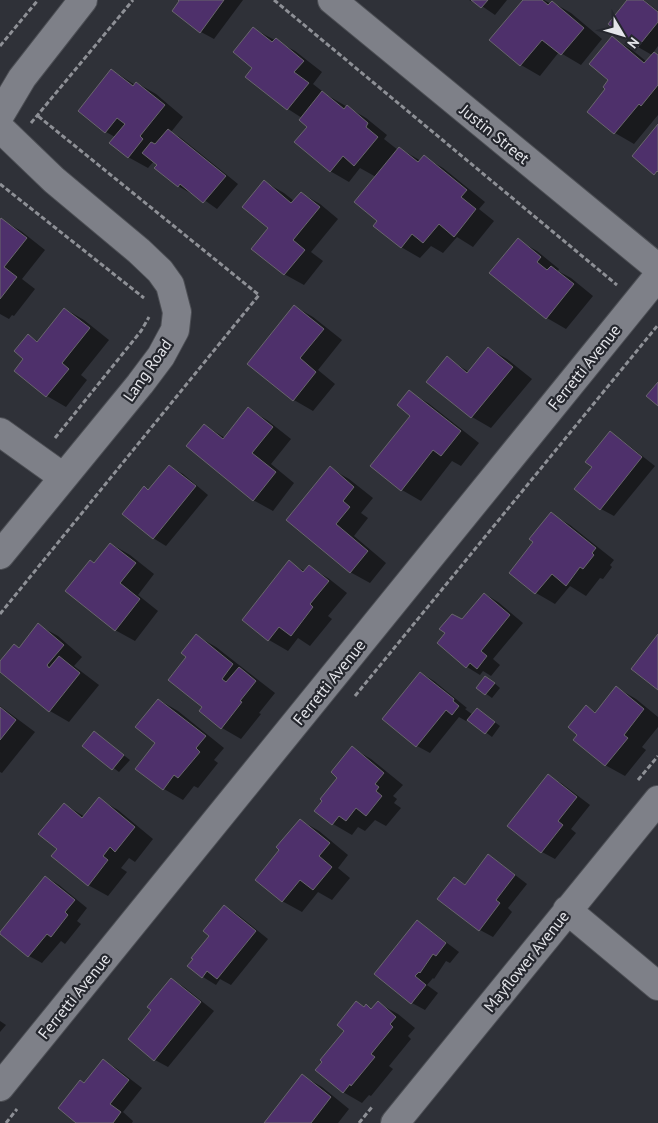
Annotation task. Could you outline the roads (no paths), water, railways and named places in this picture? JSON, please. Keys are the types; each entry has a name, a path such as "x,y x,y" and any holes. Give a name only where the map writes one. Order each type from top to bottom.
{"street":[{"path":"0,115 22,78 83,0"},
{"name":"Justin Street","path":"332,0 658,268"},
{"name":"Lang Road","path":"0,555 161,356 174,330 177,312 170,285 160,271 54,180 6,134"},
{"name":"Ferretti Avenue","path":"0,1087 658,276"},
{"path":"0,432 63,477"},
{"name":"Mayflower Avenue","path":"394,1123 658,800"},
{"path":"567,910 658,986"}]}
